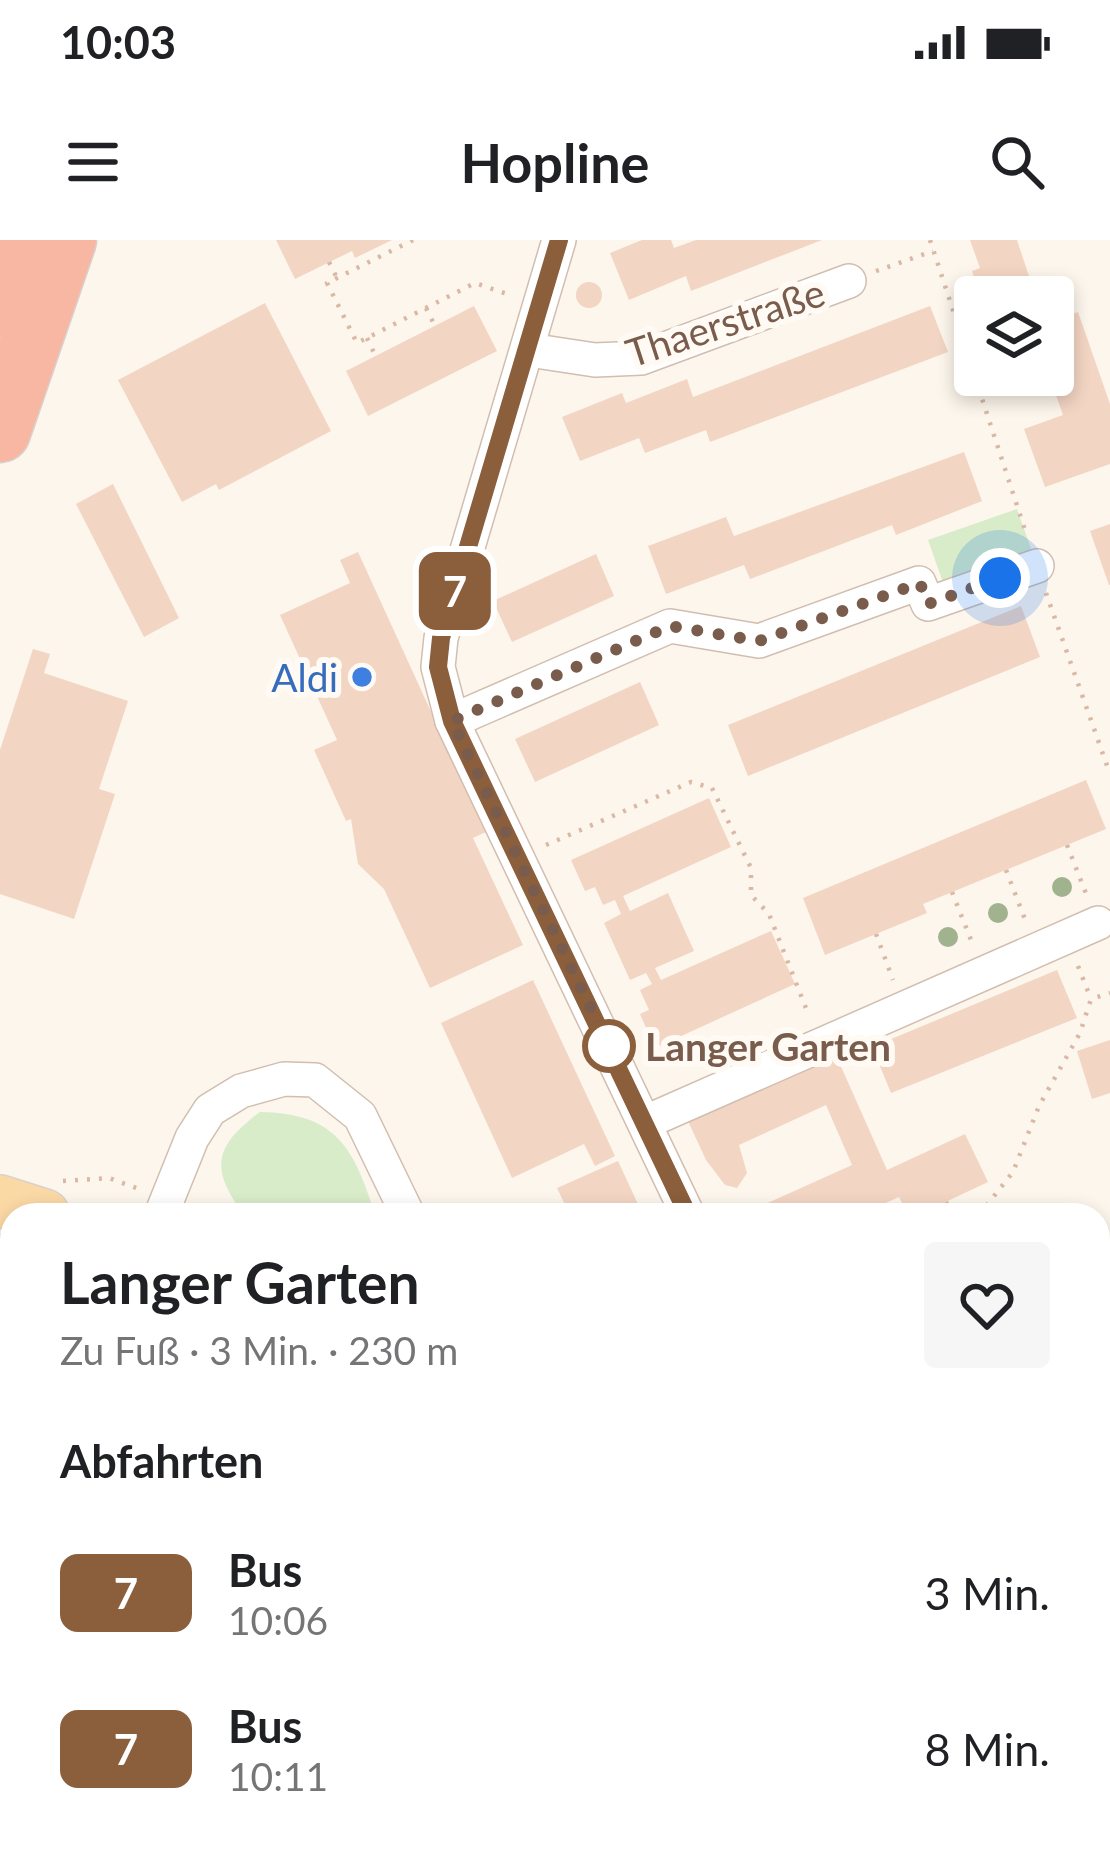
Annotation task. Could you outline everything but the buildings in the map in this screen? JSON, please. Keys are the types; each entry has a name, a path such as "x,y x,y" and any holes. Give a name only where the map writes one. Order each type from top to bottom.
{"highway":[{"path":"0,307 7,240"},
{"path":"0,332 33,240"},
{"path":"0,432 66,240"}],"street":[{"path":"560,240 441,638 438,667 452,721 683,1203"},
{"name":"Thaerstraße","path":"529,350 596,360 641,358 849,281"},
{"path":"452,721 670,626 759,641 920,583 928,604 1036,566"},
{"path":"646,1122 1098,923"},
{"path":"166,1203 192,1138 210,1110 241,1090 284,1079 315,1080 360,1116 402,1203"}],"path":[{"path":"393,240 397,248"},
{"path":"412,240 327,283 357,343 475,283 542,306"},
{"path":"930,240 1036,566 1110,774"},
{"path":"849,281 933,250"},
{"path":"329,262 337,278"},
{"path":"426,308 435,326"},
{"path":"367,338 375,356"},
{"path":"518,857 691,782 712,788 751,868 751,895 769,914 821,1045"},
{"path":"1067,845 1098,923"},
{"path":"1006,870 1091,999"},
{"path":"952,892 983,973"},
{"path":"876,934 904,1008"},
{"path":"988,1203 1013,1172 1091,999 1110,993"}],"green space":[{"path":"1017,509 1034,557 945,588 928,540"},
{"path":"260,1112 286,1114 324,1127 349,1153 371,1203 236,1203 226,1184 222,1159 244,1125"}],"bus line":[{"name":"7","path":"559,240 441,638 438,667 452,721 683,1203"}],"place":[{"name":"Aldi","path":"362,677"},
{"name":"Langer Garten","path":"609,1046"}],"route":[{"path":"609,1046 452,721 670,626 759,641 920,583 928,604 1000,578"}]}
